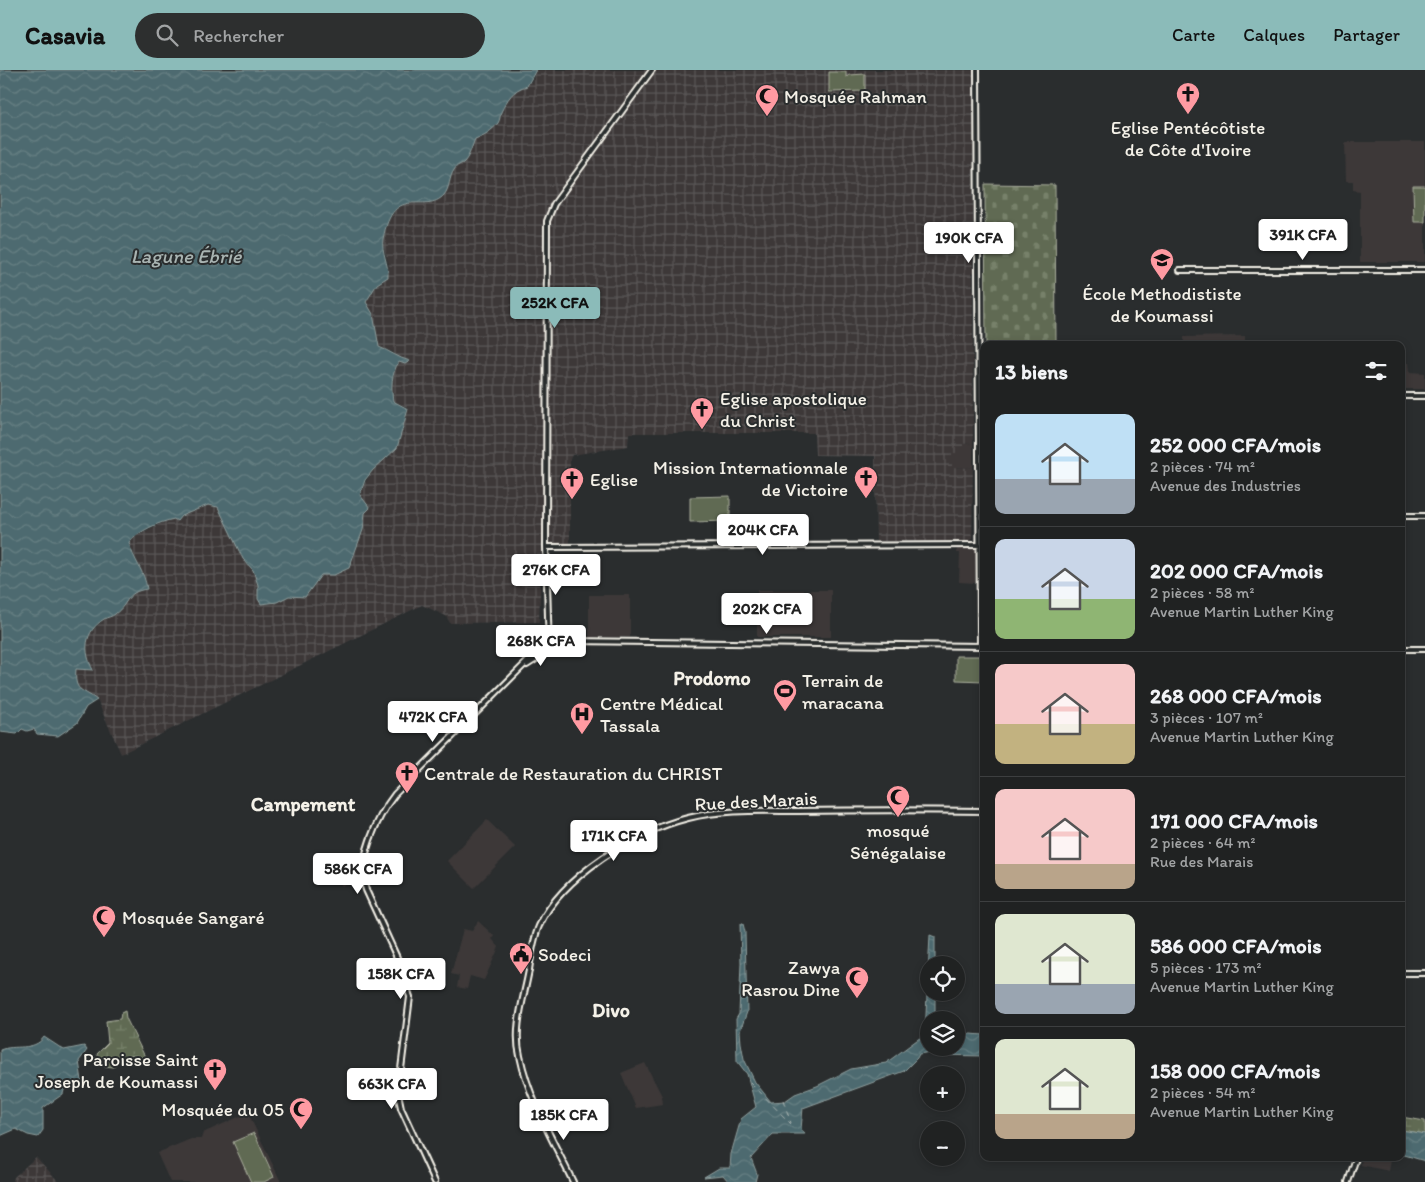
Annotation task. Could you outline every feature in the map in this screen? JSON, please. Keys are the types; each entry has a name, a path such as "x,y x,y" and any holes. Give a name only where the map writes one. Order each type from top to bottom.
{"street":[{"path":"549,651 546,547 547,221 554,204 652,70"},
{"path":"978,70 981,341"},
{"path":"1180,270 1425,270"},
{"path":"1405,396 1425,396"},
{"path":"1405,516 1425,516"},
{"path":"546,547 980,545"},
{"path":"435,1182 401,1108 398,1093 410,996 399,962 362,880 363,863 382,814 395,794 523,668 532,656 548,645 564,642 980,646"},
{"path":"523,668 549,651 582,643"},
{"path":"1405,649 1425,649"},
{"name":"Rue des Marais","path":"573,1182 524,1074 517,1045 534,942 548,911 561,894 600,860 635,838 647,831 690,817 744,812 980,811"},
{"path":"1405,973 1425,973"},
{"path":"1348,1182 1355,1161"}],"shaded area":[{"path":"536,70 973,70 973,443 963,444 963,453 952,453 952,467 973,468 972,541 876,541 875,456 815,455 814,433 629,433 628,446 572,455 570,459 570,544 542,545 539,622 450,623 446,616 422,605 121,754 97,700 79,691 75,676 76,669 93,670 87,659 86,645 88,635 104,619 114,615 133,592 147,589 146,581 129,543 134,537 166,521 208,505 219,507 243,559 253,570 258,585 258,599 277,602 289,596 305,597 321,575 334,575 349,568 363,530 365,513 369,508 360,495 362,488 373,470 383,459 390,457 407,407 393,401 391,389 395,368 399,362 409,361 398,358 393,352 379,347 373,314 366,302 389,266 382,241 389,220 396,209 409,202 433,202 444,195 453,170 462,163 475,139 484,135 499,122 500,114 511,95 518,88 532,81"},
{"path":"1345,142 1425,142 1425,262 1360,262 1360,191 1353,190 1353,181 1346,181"},
{"path":"1245,336 1245,341 1184,341 1184,337"},
{"path":"1405,363 1409,363 1410,372 1425,373 1425,389 1405,389"},
{"path":"973,443 973,468 952,467 952,453 963,453 963,444"},
{"path":"957,548 976,548 975,583 959,582 960,553 957,553"},
{"path":"757,590 831,590 831,637 757,637"},
{"path":"589,595 630,595 630,637 589,637"},
{"path":"487,820 515,847 474,888 447,861"},
{"path":"341,868 359,871 359,880 342,886 337,876"},
{"path":"478,921 494,936 492,939 499,947 484,980 470,976 467,989 457,987 459,976 451,974 463,929 472,931"},
{"path":"645,1063 662,1096 663,1104 636,1108 621,1073"},
{"path":"245,1114 249,1115 281,1182 170,1182 157,1153 191,1139 201,1139 203,1133"},
{"path":"36,1157 59,1182 12,1182 14,1177"},
{"path":"1362,1161 1391,1161 1389,1171 1361,1165"}],"green space":[{"path":"829,72 846,72 846,77 865,74 865,91 829,92"},
{"path":"985,184 1055,185 1056,341 986,341"},
{"path":"1413,186 1425,186 1425,222 1414,222"},
{"path":"730,496 730,521 690,522 690,497"},
{"path":"956,656 980,656 980,681 956,680"},
{"path":"125,1011 126,1018 147,1061 138,1056 129,1056 120,1060 113,1067 105,1066 97,1054 108,1043 106,1021 120,1019 121,1013"},
{"path":"1405,1118 1425,1121 1425,1134 1405,1131"},
{"path":"254,1133 274,1177 264,1182 251,1182 233,1142"}],"water":[{"name":"Lagune Ébrié","path":"0,70 536,70 527,86 514,92 508,99 496,126 475,139 467,158 452,173 444,195 436,201 428,203 402,205 394,211 388,221 383,244 388,277 377,284 366,302 373,314 379,347 410,361 405,364 399,362 394,371 392,386 393,401 408,409 397,448 365,480 360,495 370,508 365,513 363,530 349,568 334,575 321,575 305,597 289,596 277,602 261,604 258,599 258,585 253,570 243,559 218,507 208,505 181,516 177,521 174,519 168,520 143,531 129,543 144,577 147,589 140,590 131,595 120,610 97,624 92,630 87,642 87,649 93,670 76,669 76,682 80,689 97,700 86,707 77,723 58,736 37,734 34,729 27,731 22,729 17,734 0,732"},
{"path":"740,924 743,924 745,932 747,1012 740,1031 741,1043 744,1059 755,1082 771,1102 785,1101 795,1094 817,1086 851,1069 886,1063 920,1038 920,1054 904,1071 803,1108 801,1129 805,1134 773,1134 751,1158 757,1174 755,1182 729,1182 723,1175 704,1177 719,1168 730,1168 731,1154 741,1119 756,1107 747,1074 737,1061 736,1019 739,1014"},
{"path":"930,935 935,937 935,956 929,956"},
{"path":"927,1001 935,1001 935,1011 926,1011"},
{"path":"965,1034 980,1035 980,1056 965,1056"},
{"path":"44,1037 64,1050 84,1046 87,1050 79,1061 82,1081 79,1086 65,1086 63,1094 43,1108 43,1130 38,1137 28,1135 16,1129 0,1136 0,1050 35,1045"},
{"path":"1405,1131 1425,1134 1425,1161 1405,1155"}],"ferry route":[{"path":"750,1082 791,1124"},
{"path":"783,1100 791,1123"}],"place":[{"name":"Eglise Pentécôtiste de Côte d'Ivoire","path":"1188,115"},
{"name":"Mosquée Rahman","path":"767,117"},
{"name":"École Methodististe de Koumassi","path":"1162,281"},
{"name":"Eglise apostolique du Christ","path":"702,430"},
{"name":"Mission Internationnale de Victoire","path":"866,499"},
{"name":"Eglise","path":"572,500"},
{"name":"Terrain de maracana","path":"785,712"},
{"name":"Centre Médical Tassala","path":"582,735"},
{"name":"Centrale de Restauration du CHRIST","path":"407,794"},
{"name":"mosqué Sénégalaise","path":"898,818"},
{"name":"Mosquée Sangaré","path":"104,938"},
{"name":"Sodeci","path":"521,975"},
{"name":"Zawya Rasrou Dine","path":"857,999"},
{"name":"Paroisse Saint Joseph de Koumassi","path":"215,1091"},
{"name":"Mosquée du 05","path":"301,1130"}],"district":[{"name":"Prodomo","path":"712,678"},
{"name":"Campement","path":"303,804"},
{"name":"Divo","path":"611,1010"}]}
